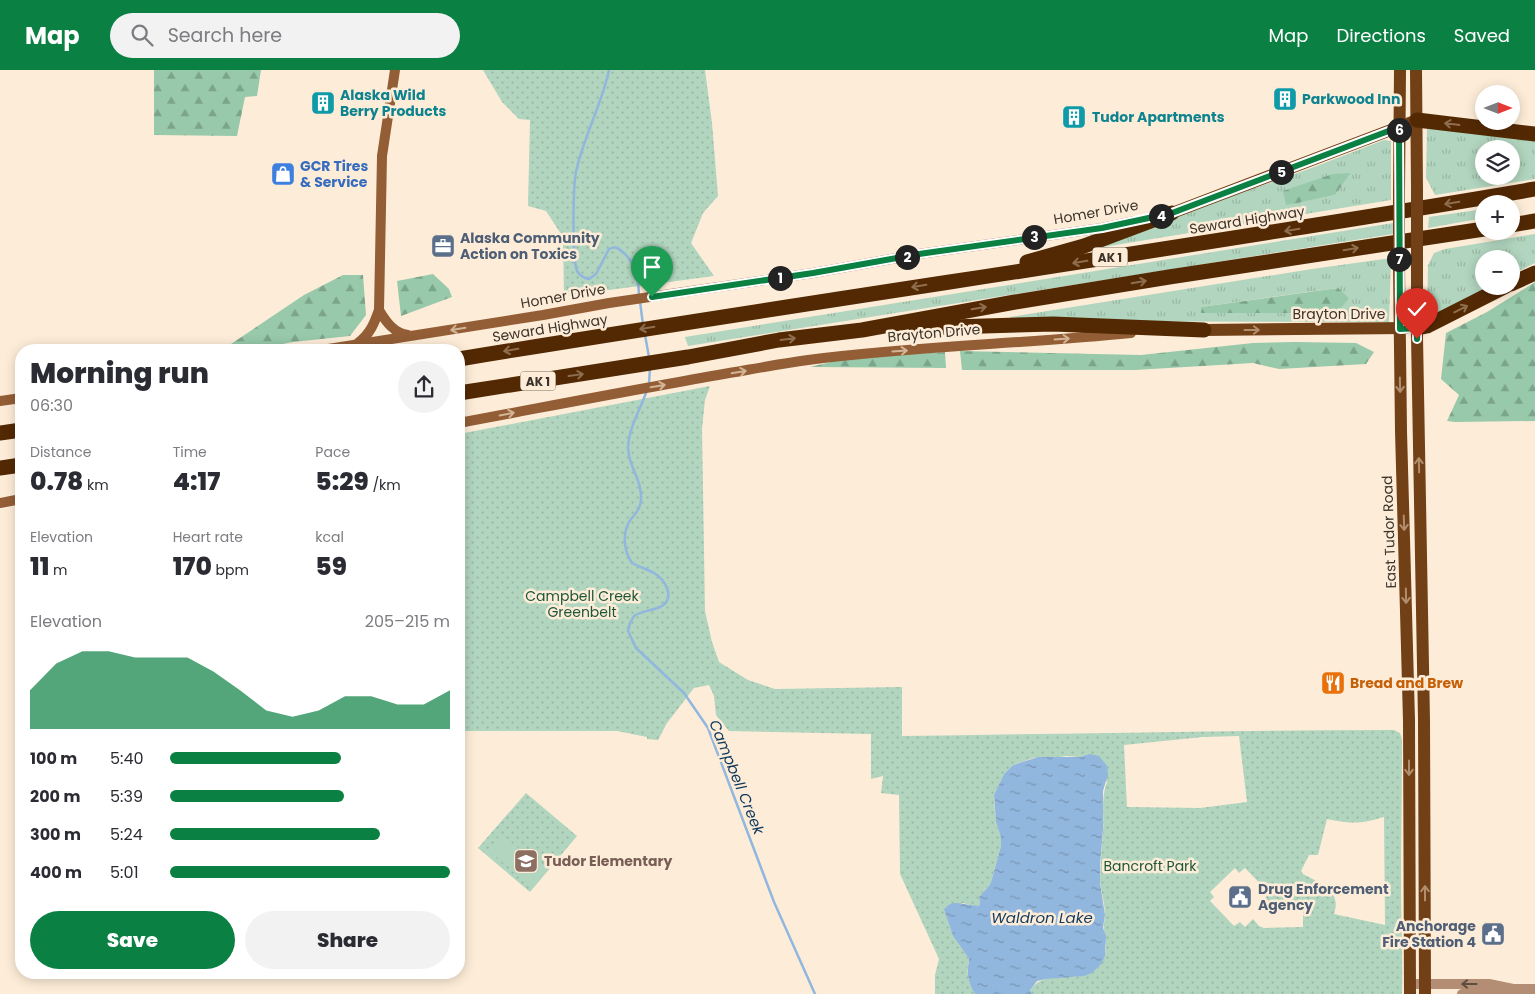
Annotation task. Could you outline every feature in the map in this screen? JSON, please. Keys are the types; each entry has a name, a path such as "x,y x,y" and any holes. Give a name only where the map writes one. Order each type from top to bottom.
{"highway":[{"path":"1417,120 1535,134"},
{"name":"Seward Highway","path":"465,358 684,322 1335,223 1535,189"},
{"path":"965,280 1084,246 1172,213"},
{"path":"1520,224 1535,221"},
{"name":"AK 1","path":"465,392 617,369 779,340 862,330 1092,289 1475,230"},
{"path":"1520,280 1535,273"},
{"path":"1417,328 1427,326 1488,295"},
{"path":"862,330 1053,324 1204,330"},
{"path":"0,433 15,431"},
{"path":"0,468 15,466"}],"main road":[{"path":"356,344 367,335 374,325 380,310 382,156 395,70"},
{"name":"East Tudor Road","path":"1400,70 1399,267 1409,720 1410,989"},
{"path":"1416,70 1418,189 1417,328 1424,720 1425,989"},
{"name":"Homer Drive","path":"362,344 543,316 609,303 813,273 919,254 1102,228 1172,213 1417,120"},
{"path":"380,310 385,320 394,330 402,334 414,336"},
{"name":"Brayton Drive","path":"465,423 624,391 807,360 884,352 952,348 987,343 1064,340 1136,332 1417,328"},
{"path":"0,402 15,399"},
{"path":"0,503 15,500"}],"street":[{"path":"1410,989 1489,984 1513,989 1535,989"},
{"path":"1462,994 1492,994 1513,989"}],"green space":[{"path":"154,70 261,70 257,96 245,97 237,136 154,135"},
{"path":"483,70 705,70 712,123 718,196 703,213 691,243 714,276 564,296 563,237 546,211 528,206 530,120 519,119 502,102"},
{"path":"1427,128 1535,140 1535,179 1520,181 1520,140 1475,140 1475,185 1498,185 1435,195 1426,178"},
{"path":"1384,140 1391,141 1391,200 1091,249 1098,244","holes":["1351,173 1335,195 1286,204"]},
{"path":"1351,173 1335,195 1286,205 1283,191 1333,174"},
{"path":"1475,210 1475,220 1428,228 1429,217"},
{"path":"1393,223 1393,234 688,346 685,337"},
{"path":"1535,234 1535,263 1520,270 1520,250 1475,250 1475,295 1435,316 1427,317 1428,265 1434,253 1445,249 1499,240 1520,240 1520,236"},
{"path":"1391,258 1389,322 1011,321 1010,317","holes":["1337,288 1349,298 1201,313 1201,307"]},
{"path":"433,274 449,289 452,297 401,316 397,281"},
{"path":"343,275 363,275 366,315 350,336 283,344 231,344 304,295"},
{"path":"1535,282 1535,421 1447,421 1459,395 1441,379 1446,333 1487,312 1514,295 1520,295 1520,291"},
{"path":"1338,288 1349,298 1337,313 1201,313 1201,307"},
{"path":"1253,343 1356,343 1374,352 1366,364 1279,369 1253,363 1135,370 962,370 960,351 1141,355"},
{"path":"945,352 946,368 810,367 848,358"},
{"path":"710,386 705,400 702,429 705,611 719,662 748,680 775,689 902,687 902,736 1394,730 1400,733 1402,739 1402,994 1032,994 1030,990 1037,983 1046,979 1085,975 1094,971 1105,955 1105,911 1100,881 1103,800 1107,782 1089,754 1080,757 1033,758 1013,765 1004,774 994,795 996,822 1001,838 1001,846 991,882 979,897 980,905 974,906 963,903 944,910 953,936 969,959 968,977 975,994 935,994 935,975 939,959 900,874 899,795 881,793 883,776 871,779 871,734 729,731 716,715 714,696 709,685 694,688 667,723 658,740 617,731 465,731 465,433","holes":["1239,736 1247,802 1200,808 1127,807 1124,745 1203,737","1384,817 1385,925 1334,914 1336,906 1332,893 1301,871 1309,855 1318,855 1327,819 1356,823","1235,868 1239,873 1245,868 1269,893 1265,898 1270,903 1303,903 1303,927 1264,928 1259,926 1253,919 1245,927 1240,922 1234,926 1210,901 1214,897 1210,892"]},
{"path":"526,793 577,836 530,892 478,848"},
{"path":"501,834 523,852 510,868 488,850"},
{"path":"524,854 546,872 533,888 511,870"}],"water":[{"name":"Waldron Lake","path":"1089,754 1099,756 1107,766 1108,774 1103,791 1103,830 1100,865 1100,883 1105,915 1103,928 1106,936 1105,956 1102,963 1092,973 1084,976 1037,981 1030,990 1032,994 975,994 968,977 969,959 953,936 944,910 956,903 980,905 979,897 991,882 1001,846 1001,838 996,822 994,795 1004,774 1013,765 1038,757 1080,757"}],"waterway":[{"name":"Campbell Creek","path":"609,70 576,172 574,192 575,264 579,274 589,279 596,274 609,249 618,249 626,255 635,269 639,295"},
{"name":"Campbell Creek","path":"640,301 643,325"},
{"name":"Campbell Creek","path":"645,335 649,357"},
{"name":"Campbell Creek","path":"649,384 650,367"},
{"name":"Campbell Creek","path":"647,390 629,439 629,455 640,488 641,503 639,509 629,522 625,532 625,543 632,563 651,572 662,580 668,590 668,599 660,607 634,616 628,631 636,648 684,693 708,728 774,902 815,994"}],"place":[{"name":"Parkwood Inn","path":"1285,99"},
{"name":"Alaska Wild Berry Products","path":"323,103"},
{"name":"Tudor Apartments","path":"1074,117"},
{"name":"GCR Tires & Service","path":"283,174"},
{"name":"Alaska Community Action on Toxics","path":"443,246"},
{"name":"Bread and Brew","path":"1333,683"},
{"name":"Tudor Elementary","path":"526,861"},
{"name":"Drug Enforcement Agency","path":"1240,897"},
{"name":"Anchorage Fire Station 4","path":"1493,934"}],"route":[{"path":"652,297 813,273 919,254 1102,228 1172,213 1399,127 1400,329 1417,328 1417,339"}],"park label":[{"name":"Campbell Creek Greenbelt","path":"582,604"},
{"name":"Bancroft Park","path":"1150,866"}]}
